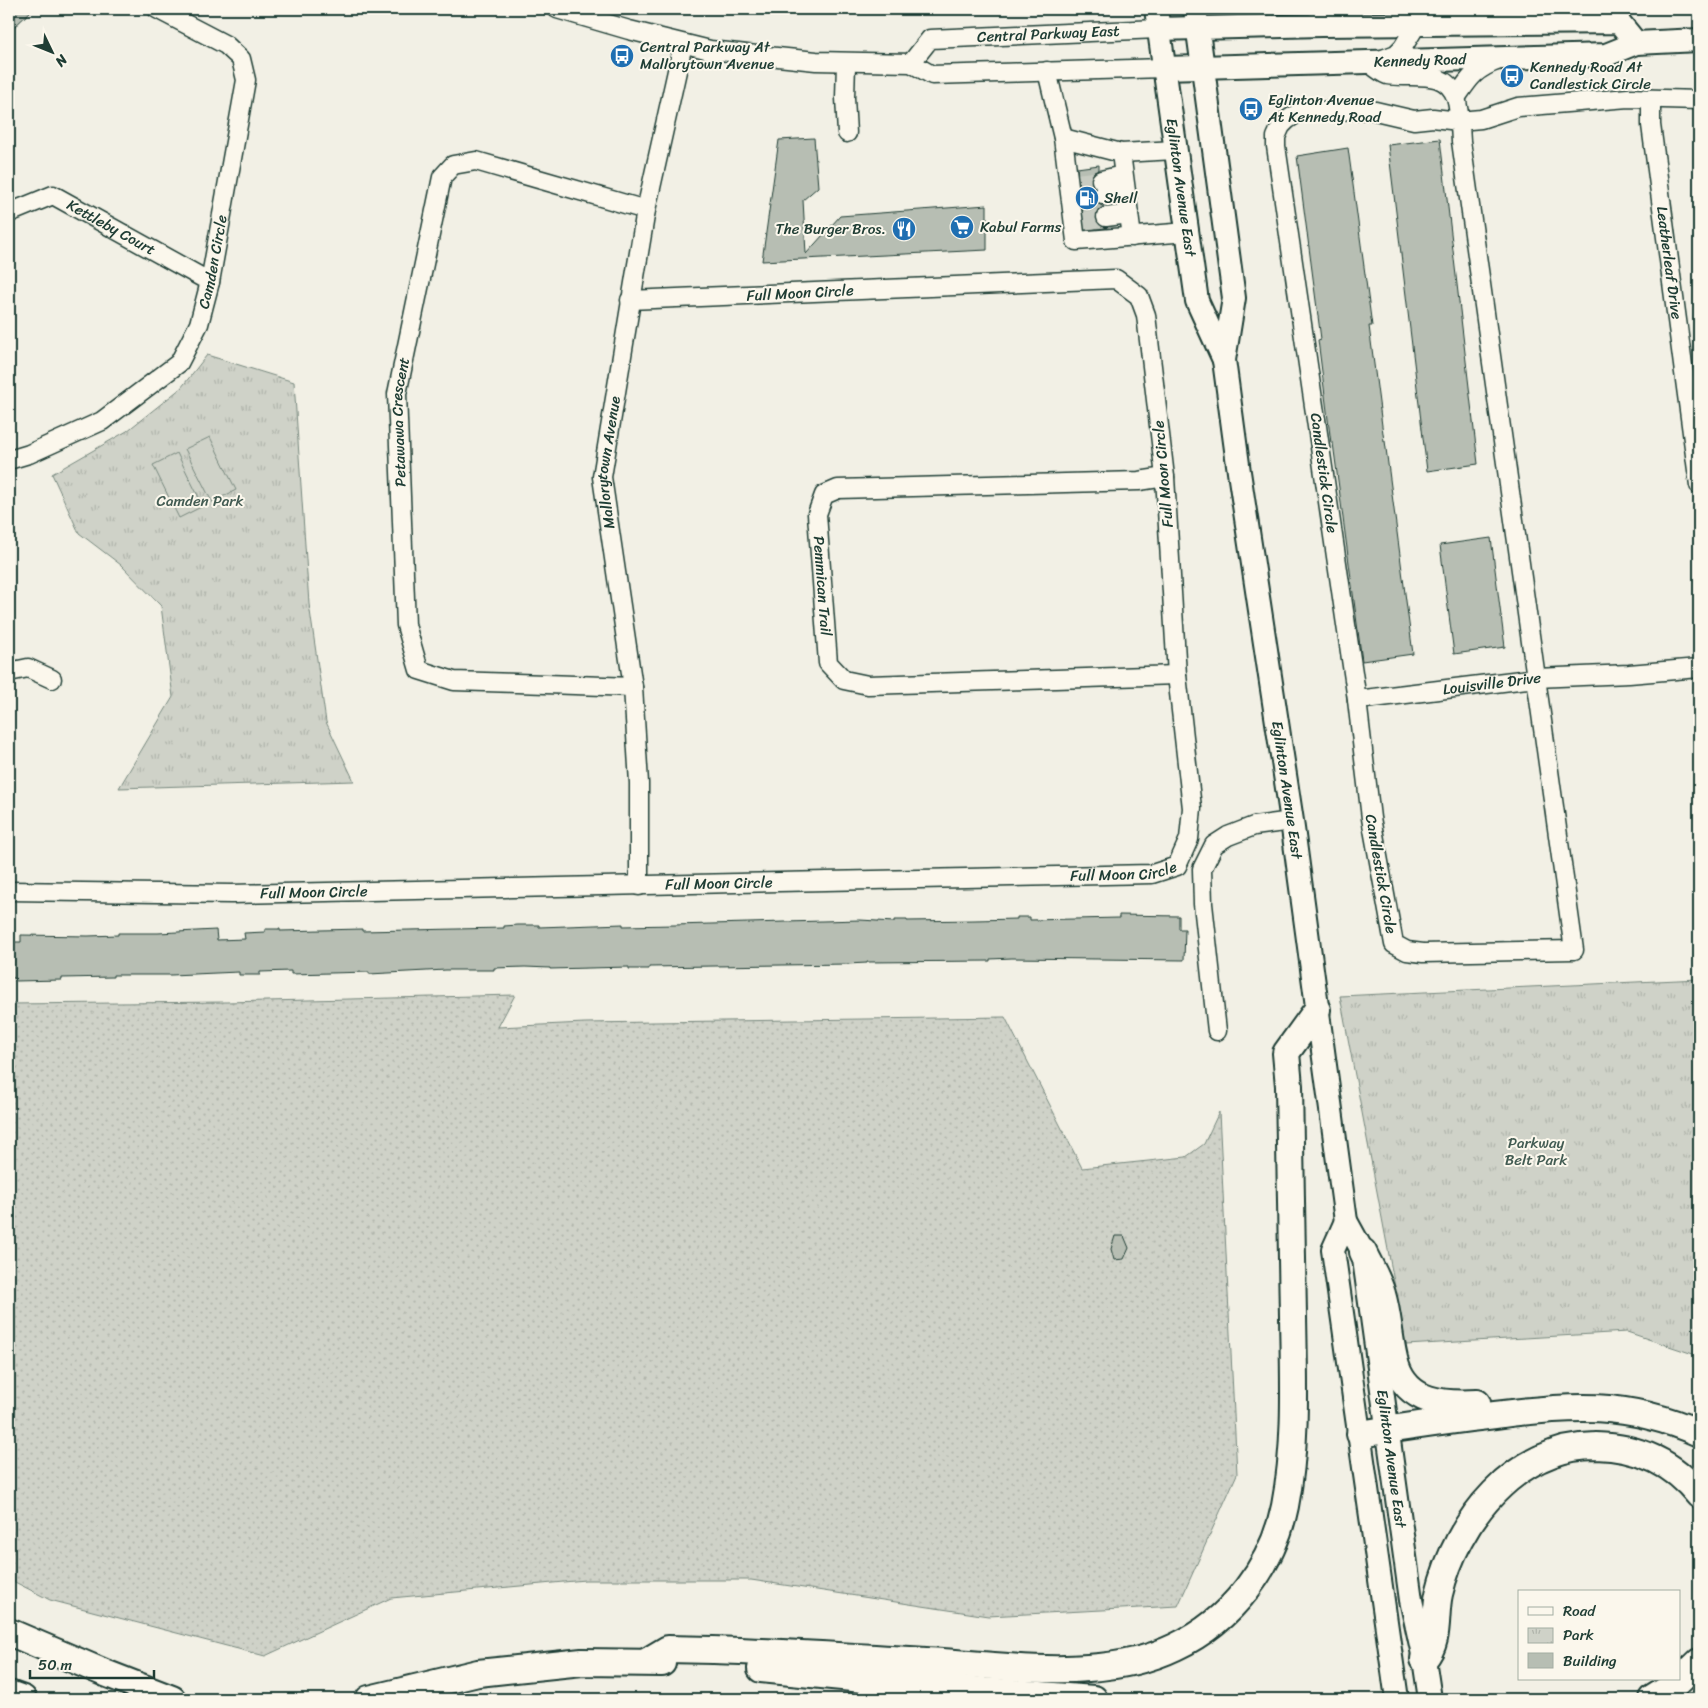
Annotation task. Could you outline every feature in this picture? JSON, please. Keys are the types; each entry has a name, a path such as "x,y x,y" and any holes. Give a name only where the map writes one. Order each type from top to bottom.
{"highway":[{"path":"646,1662 668,1649 836,1656 1042,1669 1091,1668 1134,1662 1176,1647 1218,1620 1240,1599 1257,1574 1272,1546 1285,1509 1292,1460 1294,1410 1289,1086 1286,1053 1317,1010"},
{"path":"1362,1252 1382,1293 1396,1367 1404,1381 1413,1390 1435,1402 1452,1405 1537,1396 1554,1408"},
{"path":"1360,1434 1554,1408 1595,1407 1629,1411 1668,1421 1699,1433"},
{"path":"1424,1659 1435,1641 1439,1595 1444,1574 1459,1540 1491,1496 1527,1466 1541,1459 1585,1446 1620,1448 1638,1452 1665,1463 1682,1476 1699,1494"},
{"path":"9,1632 34,1645 172,1699"},
{"path":"370,1699 478,1672 582,1662 646,1662 745,1668 984,1691 1094,1699"},
{"path":"1652,1699 1676,1684 1699,1662"},
{"path":"9,1694 23,1699"}],"main road":[{"path":"1196,19 1416,16 1619,22 1636,42"},
{"name":"Central Parkway East","path":"1157,19 1196,19"},
{"name":"Eglinton Avenue East","path":"1157,19 1196,301 1224,360"},
{"name":"Eglinton Avenue East","path":"1196,19 1234,298 1224,360 1239,472 1292,820 1346,1221 1362,1252 1411,1600 1424,1659 1430,1699"},
{"name":"Kennedy Road","path":"1203,67 1606,55 1636,42 1699,40"},
{"path":"1164,68 1203,67"},
{"name":"Eglinton Avenue East","path":"1346,1221 1333,1250 1397,1699"}],"street":[{"name":"Camden Circle","path":"9,460 29,454 102,421 179,363 200,324 210,282 246,80 241,59 226,45 156,9"},
{"path":"557,9 583,18 710,50 846,63 911,63 932,75 1164,68"},
{"path":"1368,62 1384,59 1396,54 1403,47 1416,16"},
{"name":"Central Parkway East","path":"911,63 930,39 1157,19"},
{"name":"Mallorytown Avenue","path":"639,886 639,783 632,687 602,478 646,210 683,44"},
{"path":"1368,62 1386,74 1428,76 1443,82 1450,88 1456,98 1483,66 1504,58"},
{"path":"846,63 847,133"},
{"path":"1047,71 1063,138 1073,192 1077,222 1076,241 1187,232"},
{"name":"Candlestick Circle","path":"1456,98 1574,950 1422,953 1407,951 1394,944 1371,818 1356,700 1277,156 1276,136 1281,126 1298,113 1371,110 1414,120 1432,118 1459,121"},
{"path":"1459,121 1481,119 1518,107 1628,98 1699,100"},
{"name":"Leatherleaf Drive","path":"1651,99 1652,125 1699,485"},
{"path":"1063,138 1122,153 1175,150"},
{"path":"1122,153 1124,184 1132,237"},
{"name":"Petawawa Crescent","path":"632,687 454,681 419,670 406,625 397,394 442,177 453,165 476,161 646,210"},
{"path":"1102,187 1124,184"},
{"name":"Kettleby Court","path":"9,213 53,195 210,282"},
{"path":"1106,217 1129,214"},
{"name":"Full Moon Circle","path":"9,891 232,894 639,886 1152,874 1177,866 1189,839 1192,808 1177,675 1165,477 1146,314 1139,296 1116,279 630,300"},
{"name":"Pemmican Trail","path":"1165,477 1138,481 838,489 824,495 817,514 828,663 844,680 868,685 1177,675"},
{"path":"9,672 28,668 52,679"},
{"name":"Louisville Drive","path":"1356,700 1536,678 1629,674 1699,668"},
{"path":"1217,1030 1203,904 1202,869 1214,845 1228,836 1254,826 1292,820"}],"green space":[{"name":"Camden Park","path":"207,355 294,382 309,604 326,722 354,781 119,788 173,697 161,606 121,565 79,533 52,474 127,431 181,388"},
{"path":"210,437 236,490 212,502 185,449"},
{"path":"177,453 203,506 179,518 153,465"},
{"name":"Parkway Belt Park","path":"1699,979 1699,1356 1627,1332 1406,1345 1340,996"},
{"path":"515,995 498,1027 585,1023 1005,1017 1082,1168 1186,1157 1204,1144 1219,1112 1237,1474 1178,1606 988,1616 751,1580 585,1580 391,1598 265,1656 50,1600 9,1579 9,1004 226,1002"}],"building":[{"path":"9,9 33,9 9,32"},
{"path":"814,138 818,187 803,200 806,254 840,216 987,205 987,250 762,261 779,140"},
{"path":"1440,139 1478,464 1427,471 1388,145"},
{"path":"1348,148 1372,326 1369,326 1413,654 1362,661 1333,443 1331,443 1318,340 1321,339 1297,156"},
{"path":"1099,165 1099,170 1094,172 1091,177 1091,183 1095,188 1093,197 1095,202 1104,207 1096,212 1096,219 1098,224 1107,228 1085,230 1077,168"},
{"path":"1491,538 1505,647 1454,654 1440,545"},
{"path":"1119,915 1179,916 1179,929 1185,929 1184,960 1012,958 990,959 990,961 649,967 649,969 629,969 629,967 550,969 525,967 494,968 494,970 446,970 369,974 369,972 291,974 291,971 260,972 260,975 239,975 239,972 113,975 113,977 62,978 62,980 15,981 15,978 9,978 9,942 21,942 21,935 88,936 118,935 118,933 216,930 217,940 245,939 244,933 265,932 265,929 280,929 280,931 362,929 362,931 504,928 504,926 518,925 539,925 539,927 623,924 623,926 860,920 894,922 894,920 1017,919 1017,917 1030,917 1030,920 1119,918"},
{"path":"1115,1236 1124,1236 1129,1248 1124,1259 1114,1260 1111,1249"}],"tunnel":[{"path":"1076,183 1101,180"},
{"path":"1078,198 1103,195"},
{"path":"1082,221 1106,217"}],"place":[{"name":"Central Parkway At Mallorytown Avenue","path":"622,56"},
{"name":"Kennedy Road At Candlestick Circle","path":"1512,76"},
{"name":"Eglinton Avenue At Kennedy Road","path":"1251,109"},
{"name":"Shell","path":"1087,198"},
{"name":"Kabul Farms","path":"962,227"},
{"name":"The Burger Bros.","path":"904,229"}]}
